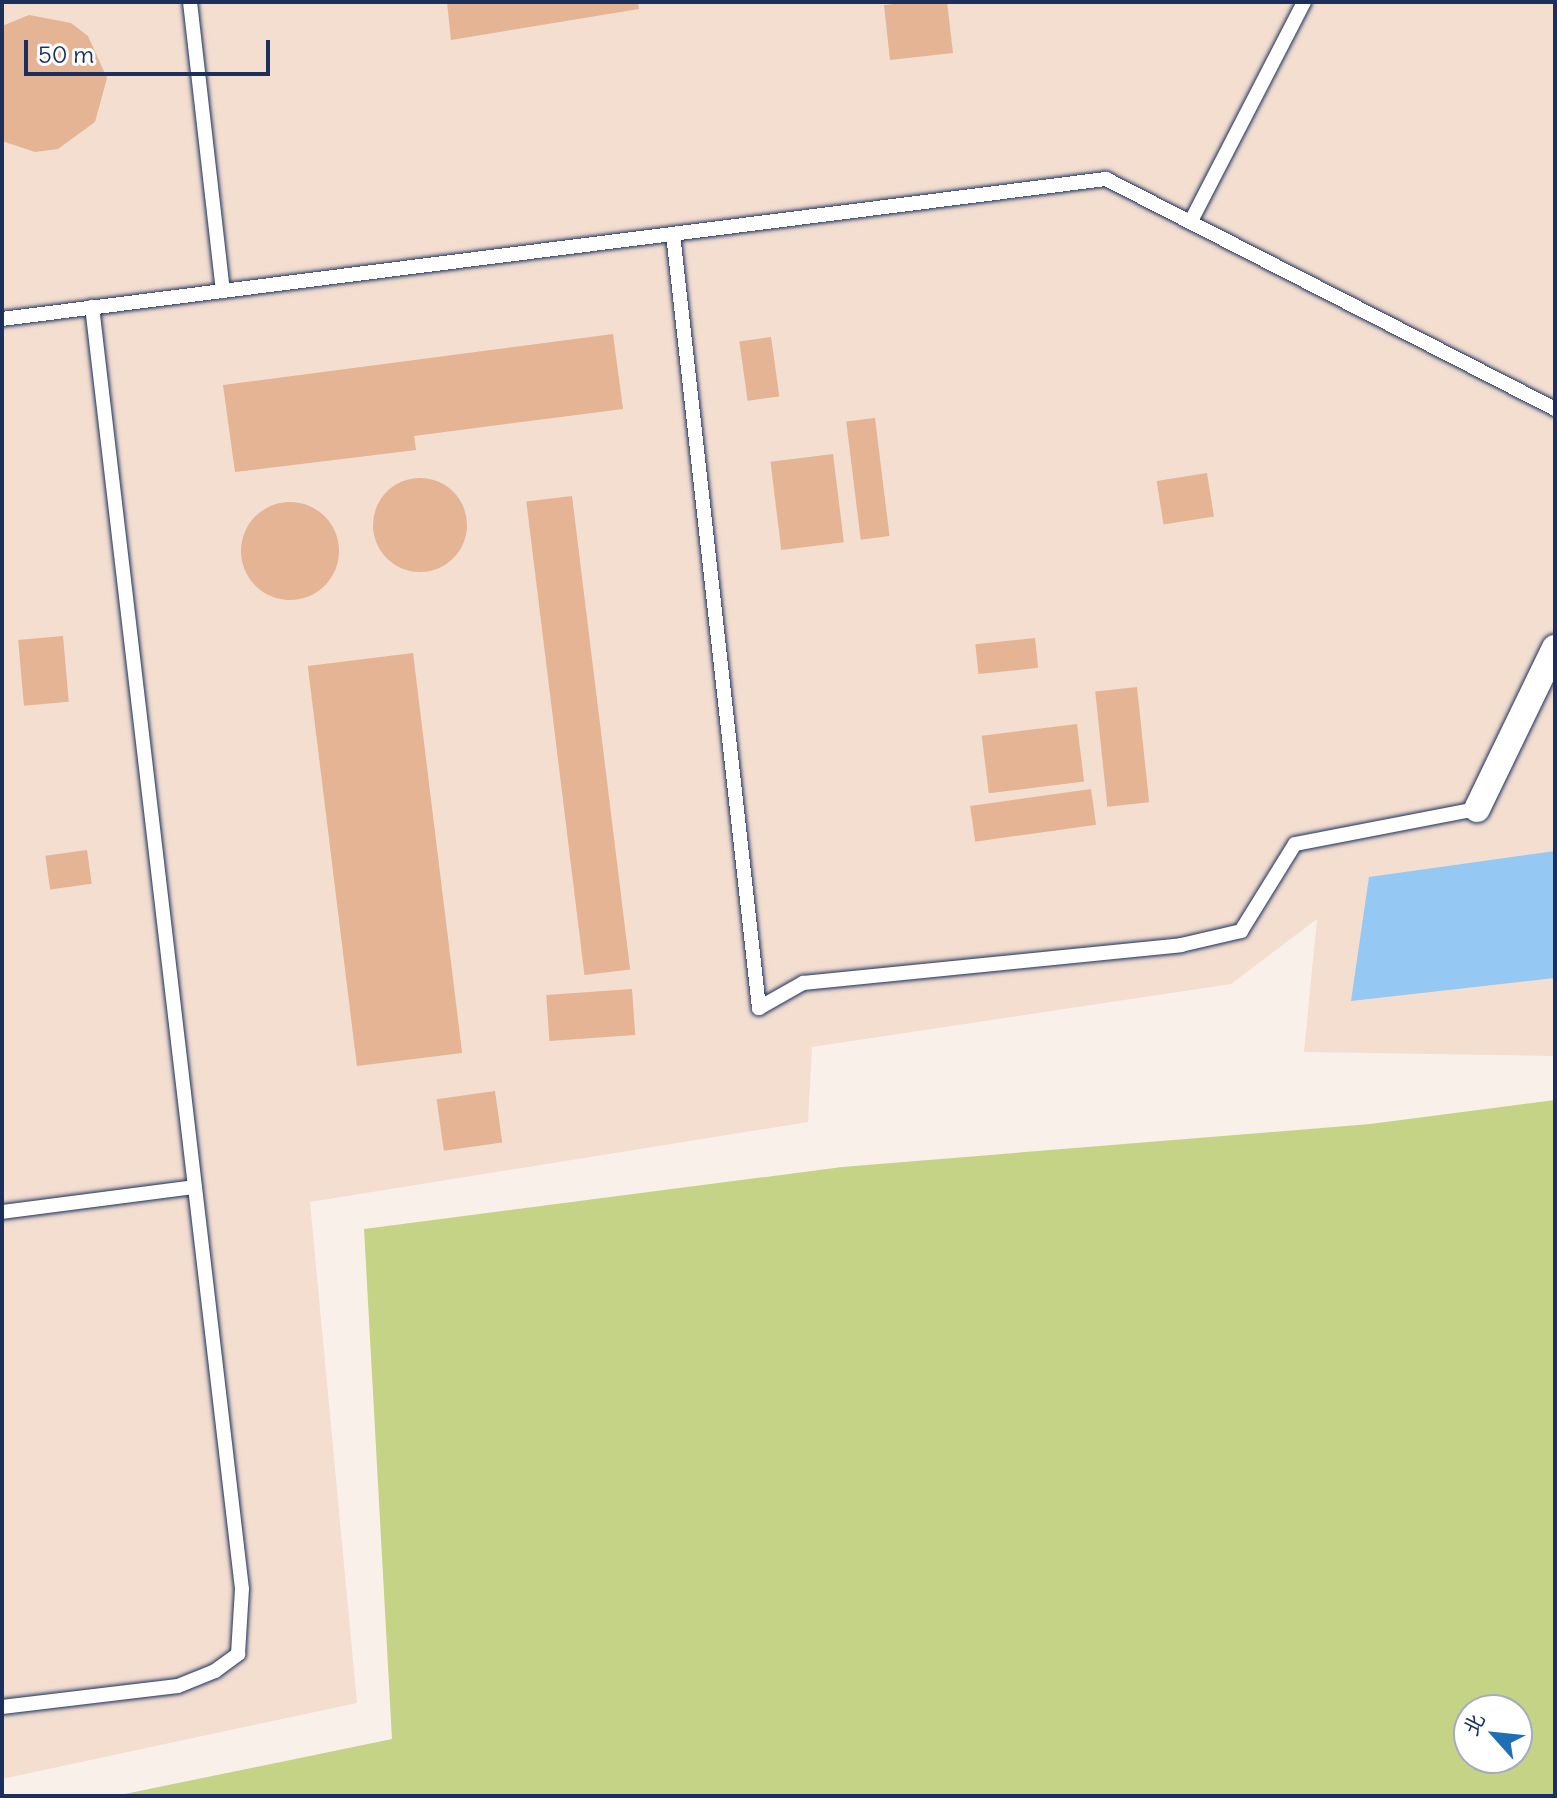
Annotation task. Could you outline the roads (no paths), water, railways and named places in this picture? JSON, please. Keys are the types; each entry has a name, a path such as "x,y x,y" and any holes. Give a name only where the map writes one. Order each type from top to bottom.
{"street":[{"path":"1477,809 1555,648"}],"lane":[{"path":"190,2 223,291"},
{"path":"1191,221 1304,2"},
{"path":"2,319 1106,179 1555,409"},
{"path":"673,234 759,1008 803,983 1181,945 1241,931 1295,844 1477,809"},
{"path":"2,1707 178,1686 238,1654 242,1589 92,307"},
{"path":"2,1212 194,1187"}],"water":[{"path":"1555,851 1555,978 1351,1001 1369,877"}]}
